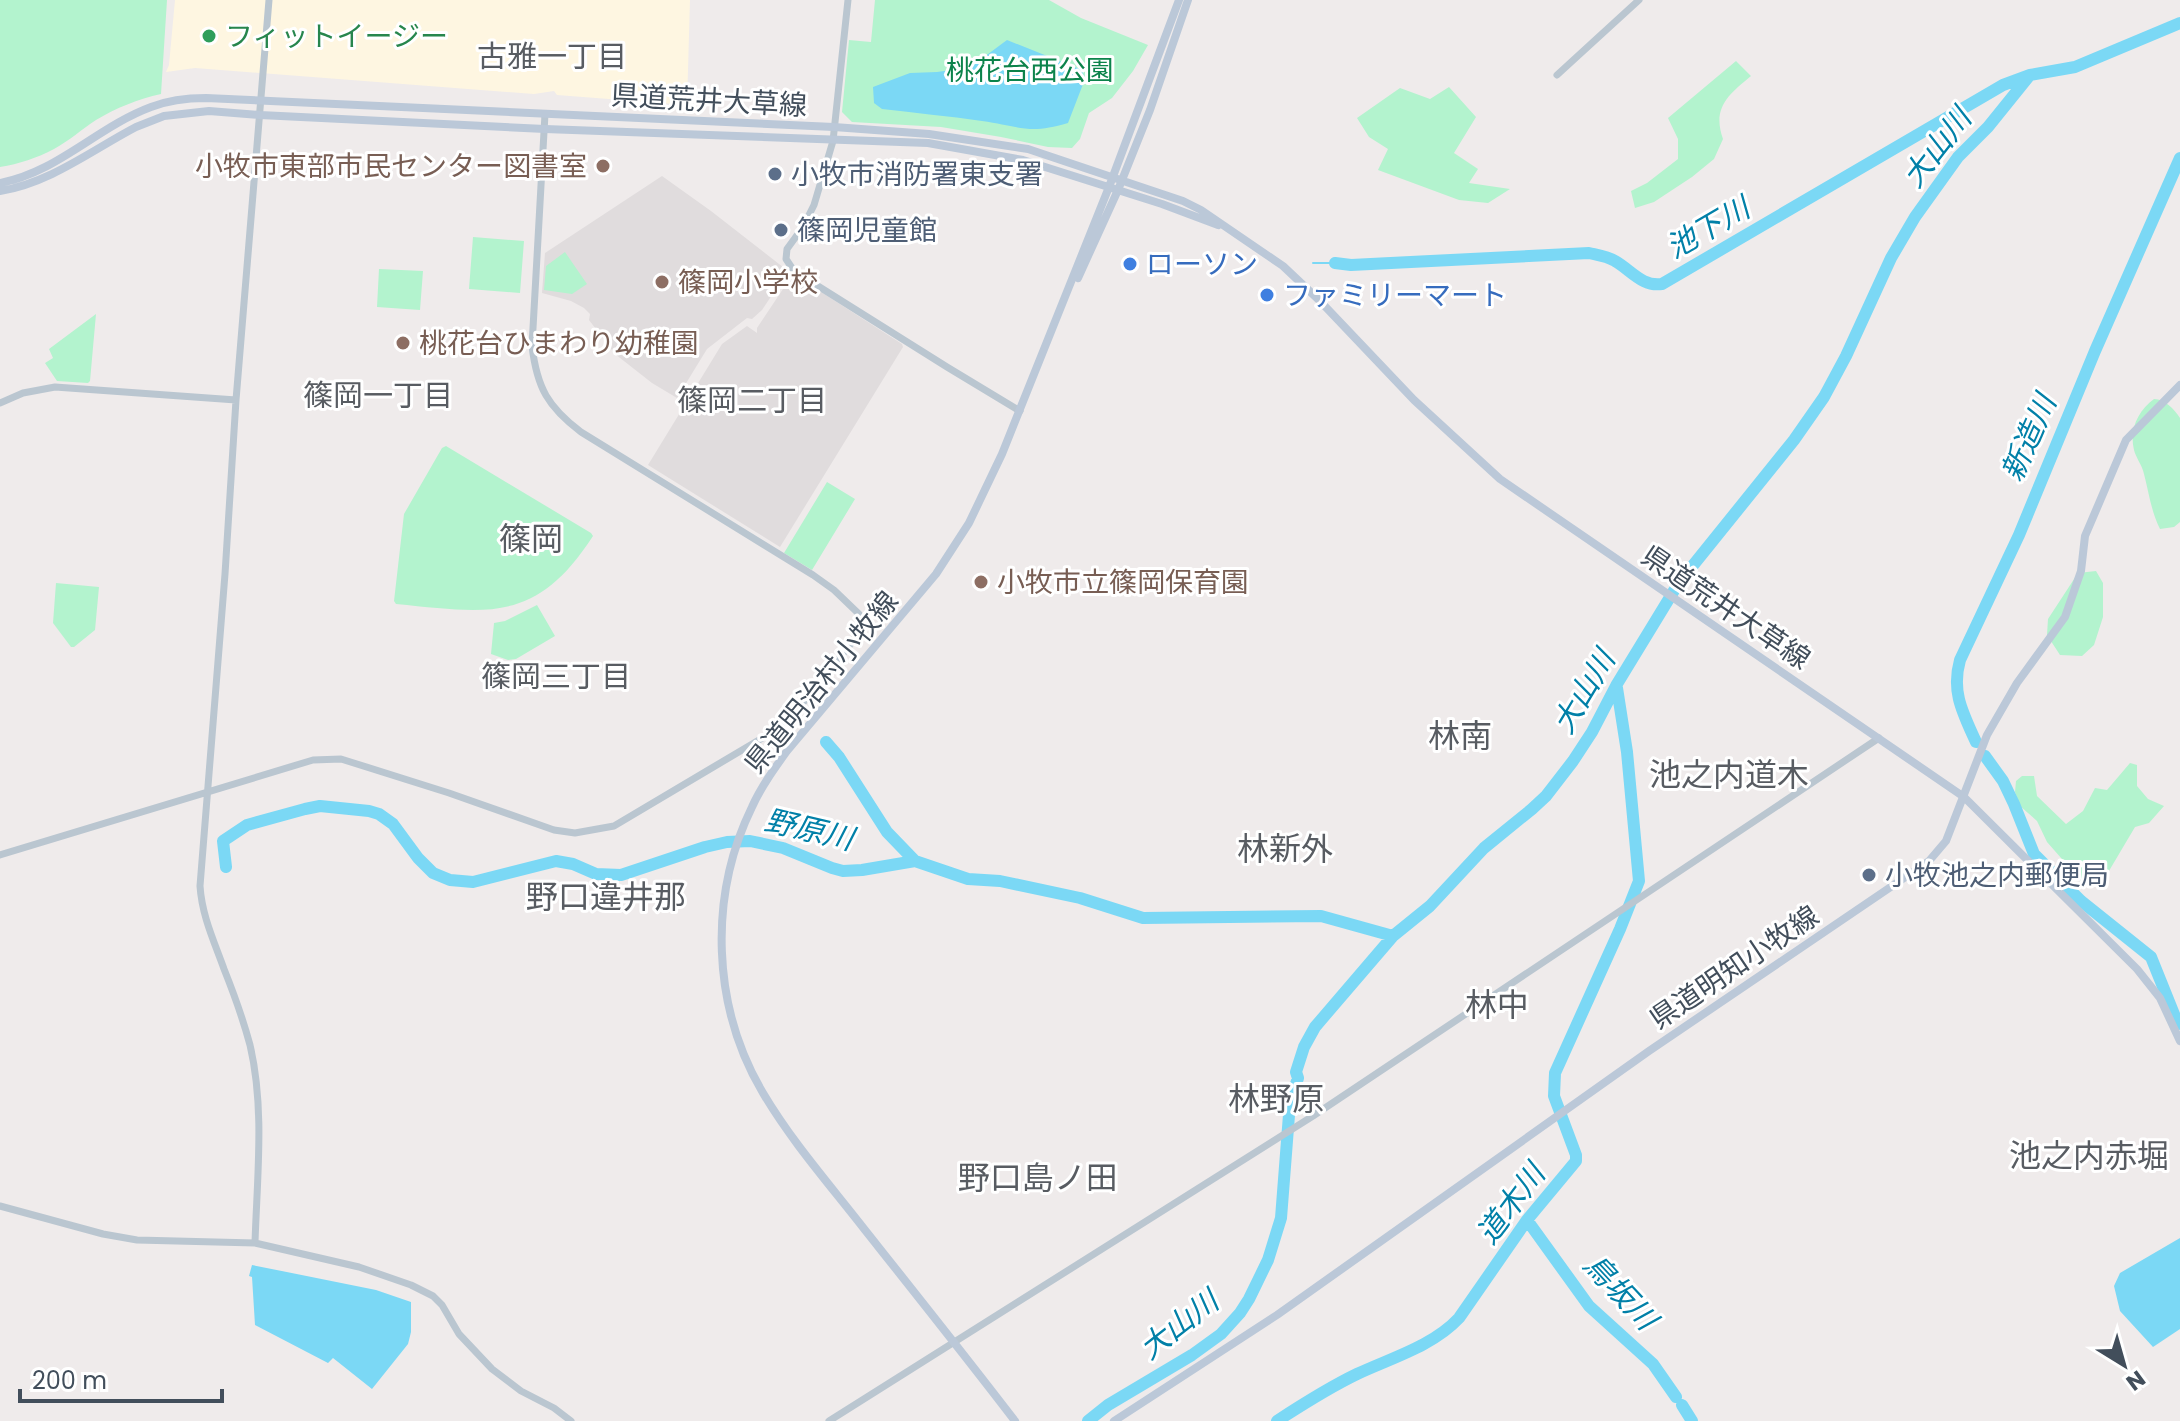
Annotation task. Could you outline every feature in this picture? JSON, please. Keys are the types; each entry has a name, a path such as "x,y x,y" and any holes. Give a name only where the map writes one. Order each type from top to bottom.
{"main road":[{"name":"県道明治村小牧線","path":"1015,1421 795,1140 752,1073 731,1015 724,980 722,912 738,841 752,805 769,776 954,549 984,494 1114,189 1179,0"},
{"name":"県道明治村小牧線","path":"1118,178 1150,110 1188,0"},
{"name":"県道荒井大草線","path":"0,183 58,161 130,116 162,103 206,98 929,134 1028,149 1192,205 1283,266 1414,400 1500,479 1964,797 2137,969 2160,998 2180,1041"},
{"name":"県道荒井大草線","path":"0,191 45,178 136,127 164,116 209,111 545,129 928,143 1023,160 1226,228"},
{"name":"県道明知小牧線","path":"1114,1421 1277,1315 1560,1114 1929,861 1946,841 1987,735 2017,683 2065,617 2081,571 2085,536 2126,440 2180,385"}],"street":[{"path":"255,1243 259,1123 256,1082 241,1013 201,906 201,864 269,0"},
{"path":"848,0 833,141 814,205 787,249 788,264 794,271 1020,411"},
{"path":"1557,75 1639,0"},
{"path":"0,855 313,760 341,759 554,830 575,833 597,830 626,820 780,727 853,641 861,626 859,614 834,590 581,432 558,413 543,394 532,346 545,114"},
{"path":"0,403 23,393 55,387 236,400"},
{"path":"829,1421 1299,1125 1879,738"},
{"path":"0,1206 137,1240 255,1243 359,1267 423,1289 442,1305 459,1334 492,1369 521,1391 554,1408 571,1421"}],"shaded area":[{"path":"175,0 690,0 687,105 557,95 554,91 534,94 195,68 166,72"},
{"name":"篠岡小学校","path":"662,176 788,271 762,310 707,349 677,398 615,354 589,320 590,314 584,308 542,293 545,253"},
{"path":"793,274 903,347 780,547 648,465 722,344 747,326 757,333 757,328"}],"green space":[{"path":"0,0 167,0 161,94 111,112 48,152 0,167"},
{"name":"桃花台西公園","path":"875,0 1049,0 1081,18 1148,45 1112,98 1089,113 1080,139 1072,148 1048,147 941,127 852,122 842,112 849,40 871,42"},
{"path":"1736,61 1751,76 1724,103 1720,119 1723,139 1714,159 1654,202 1635,208 1631,191 1678,159 1678,139 1668,118"},
{"path":"1449,87 1476,117 1454,153 1478,169 1469,183 1510,189 1488,203 1459,200 1378,170 1388,149 1369,137 1357,118 1400,88 1430,99"},
{"path":"473,237 524,241 520,293 469,289"},
{"path":"565,252 587,284 572,294 544,290 546,266"},
{"path":"379,269 423,271 420,310 377,307"},
{"path":"96,314 90,381 57,381 45,363 53,358 49,349"},
{"path":"2154,399 2172,408 2180,418 2180,522 2174,527 2160,529 2133,442 2136,421"},
{"path":"446,446 593,536 572,565 530,599 484,610 396,604 394,601 404,514"},
{"path":"827,482 855,499 812,570 784,553"},
{"path":"2096,571 2103,583 2103,617 2094,645 2082,656 2060,655 2047,635 2048,619 2078,573"},
{"path":"56,583 99,587 95,630 74,647 53,623"},
{"path":"537,605 555,636 516,659 508,660 491,654 494,623 505,621"},
{"path":"2130,763 2137,765 2137,786 2148,799 2164,806 2149,823 2135,827 2103,881 2083,883 2047,842 2037,821 2020,806 2015,792 2016,781 2022,776 2034,776 2037,796 2066,824 2083,811 2095,788 2107,790"}],"water":[{"path":"1007,40 1082,70 1085,79 1068,123 1024,128 882,109 874,103 873,87 910,73 965,68"},
{"path":"2180,1238 2180,1329 2153,1347 2120,1311 2114,1286 2120,1273"},
{"path":"252,1265 376,1290 411,1302 408,1344 372,1389 333,1358 328,1363 255,1325 252,1277 249,1276"}],"waterway":[{"name":"池下川","path":"1335,263 1351,265 1589,253 1612,259 1648,283 1662,284 2003,85 2030,75 2075,67 2180,23"},
{"name":"大山川","path":"1088,1421 1108,1405 1192,1355 1221,1334 1240,1313 1268,1260 1281,1218 1290,1102 1304,1047 1315,1027 1393,936 1430,906 1484,848 1546,796 1573,761 1678,584 1794,440 1824,397 1891,258 1915,217 1958,157 1988,127 2030,75"},
{"name":"新造川","path":"1976,742 1958,692 1960,660 2019,535 2180,158"},
{"path":"1313,263 1335,263"},
{"name":"道木川","path":"1277,1421 1336,1385 1424,1344 1449,1328 1527,1220 1576,1161 1554,1096 1555,1073 1639,881 1627,752 1617,688"},
{"path":"826,742 887,832 915,861"},
{"name":"新造川","path":"1985,756 2003,781 2034,854 2081,901 2151,957 2178,1024"},
{"name":"野原川","path":"226,867 223,841 247,825 320,806 379,814 393,824 433,873 450,880 473,882 556,861 573,864 596,874 621,875 705,847 750,841 783,848 843,871 915,861 968,879 1000,881 1080,898 1143,918 1321,916 1393,936"},
{"name":"鳥坂川","path":"1527,1220 1589,1306 1653,1364 1676,1397"},
{"name":"鳥坂川","path":"1682,1405 1692,1421"}],"place":[{"name":"フィットイージー","path":"209,36"},
{"name":"小牧市東部市民センター図書室","path":"603,166"},
{"name":"小牧市消防署東支署","path":"775,174"},
{"name":"篠岡児童館","path":"781,230"},
{"name":"ローソン","path":"1130,264"},
{"name":"篠岡小学校","path":"662,282"},
{"name":"ファミリーマート","path":"1267,295"},
{"name":"桃花台ひまわり幼稚園","path":"403,343"},
{"name":"小牧市立篠岡保育園","path":"981,582"},
{"name":"小牧池之内郵便局","path":"1869,875"}],"district":[{"name":"古雅一丁目","path":"552,57"},
{"name":"篠岡一丁目","path":"378,396"},
{"name":"篠岡二丁目","path":"752,401"},
{"name":"篠岡","path":"531,539"},
{"name":"篠岡三丁目","path":"556,677"},
{"name":"林南","path":"1460,736"},
{"name":"池之内道木","path":"1729,775"},
{"name":"林新外","path":"1285,849"},
{"name":"野口違井那","path":"606,897"},
{"name":"林中","path":"1497,1005"},
{"name":"林野原","path":"1276,1099"},
{"name":"池之内赤堀","path":"2089,1156"},
{"name":"野口島ノ田","path":"1038,1178"}]}
